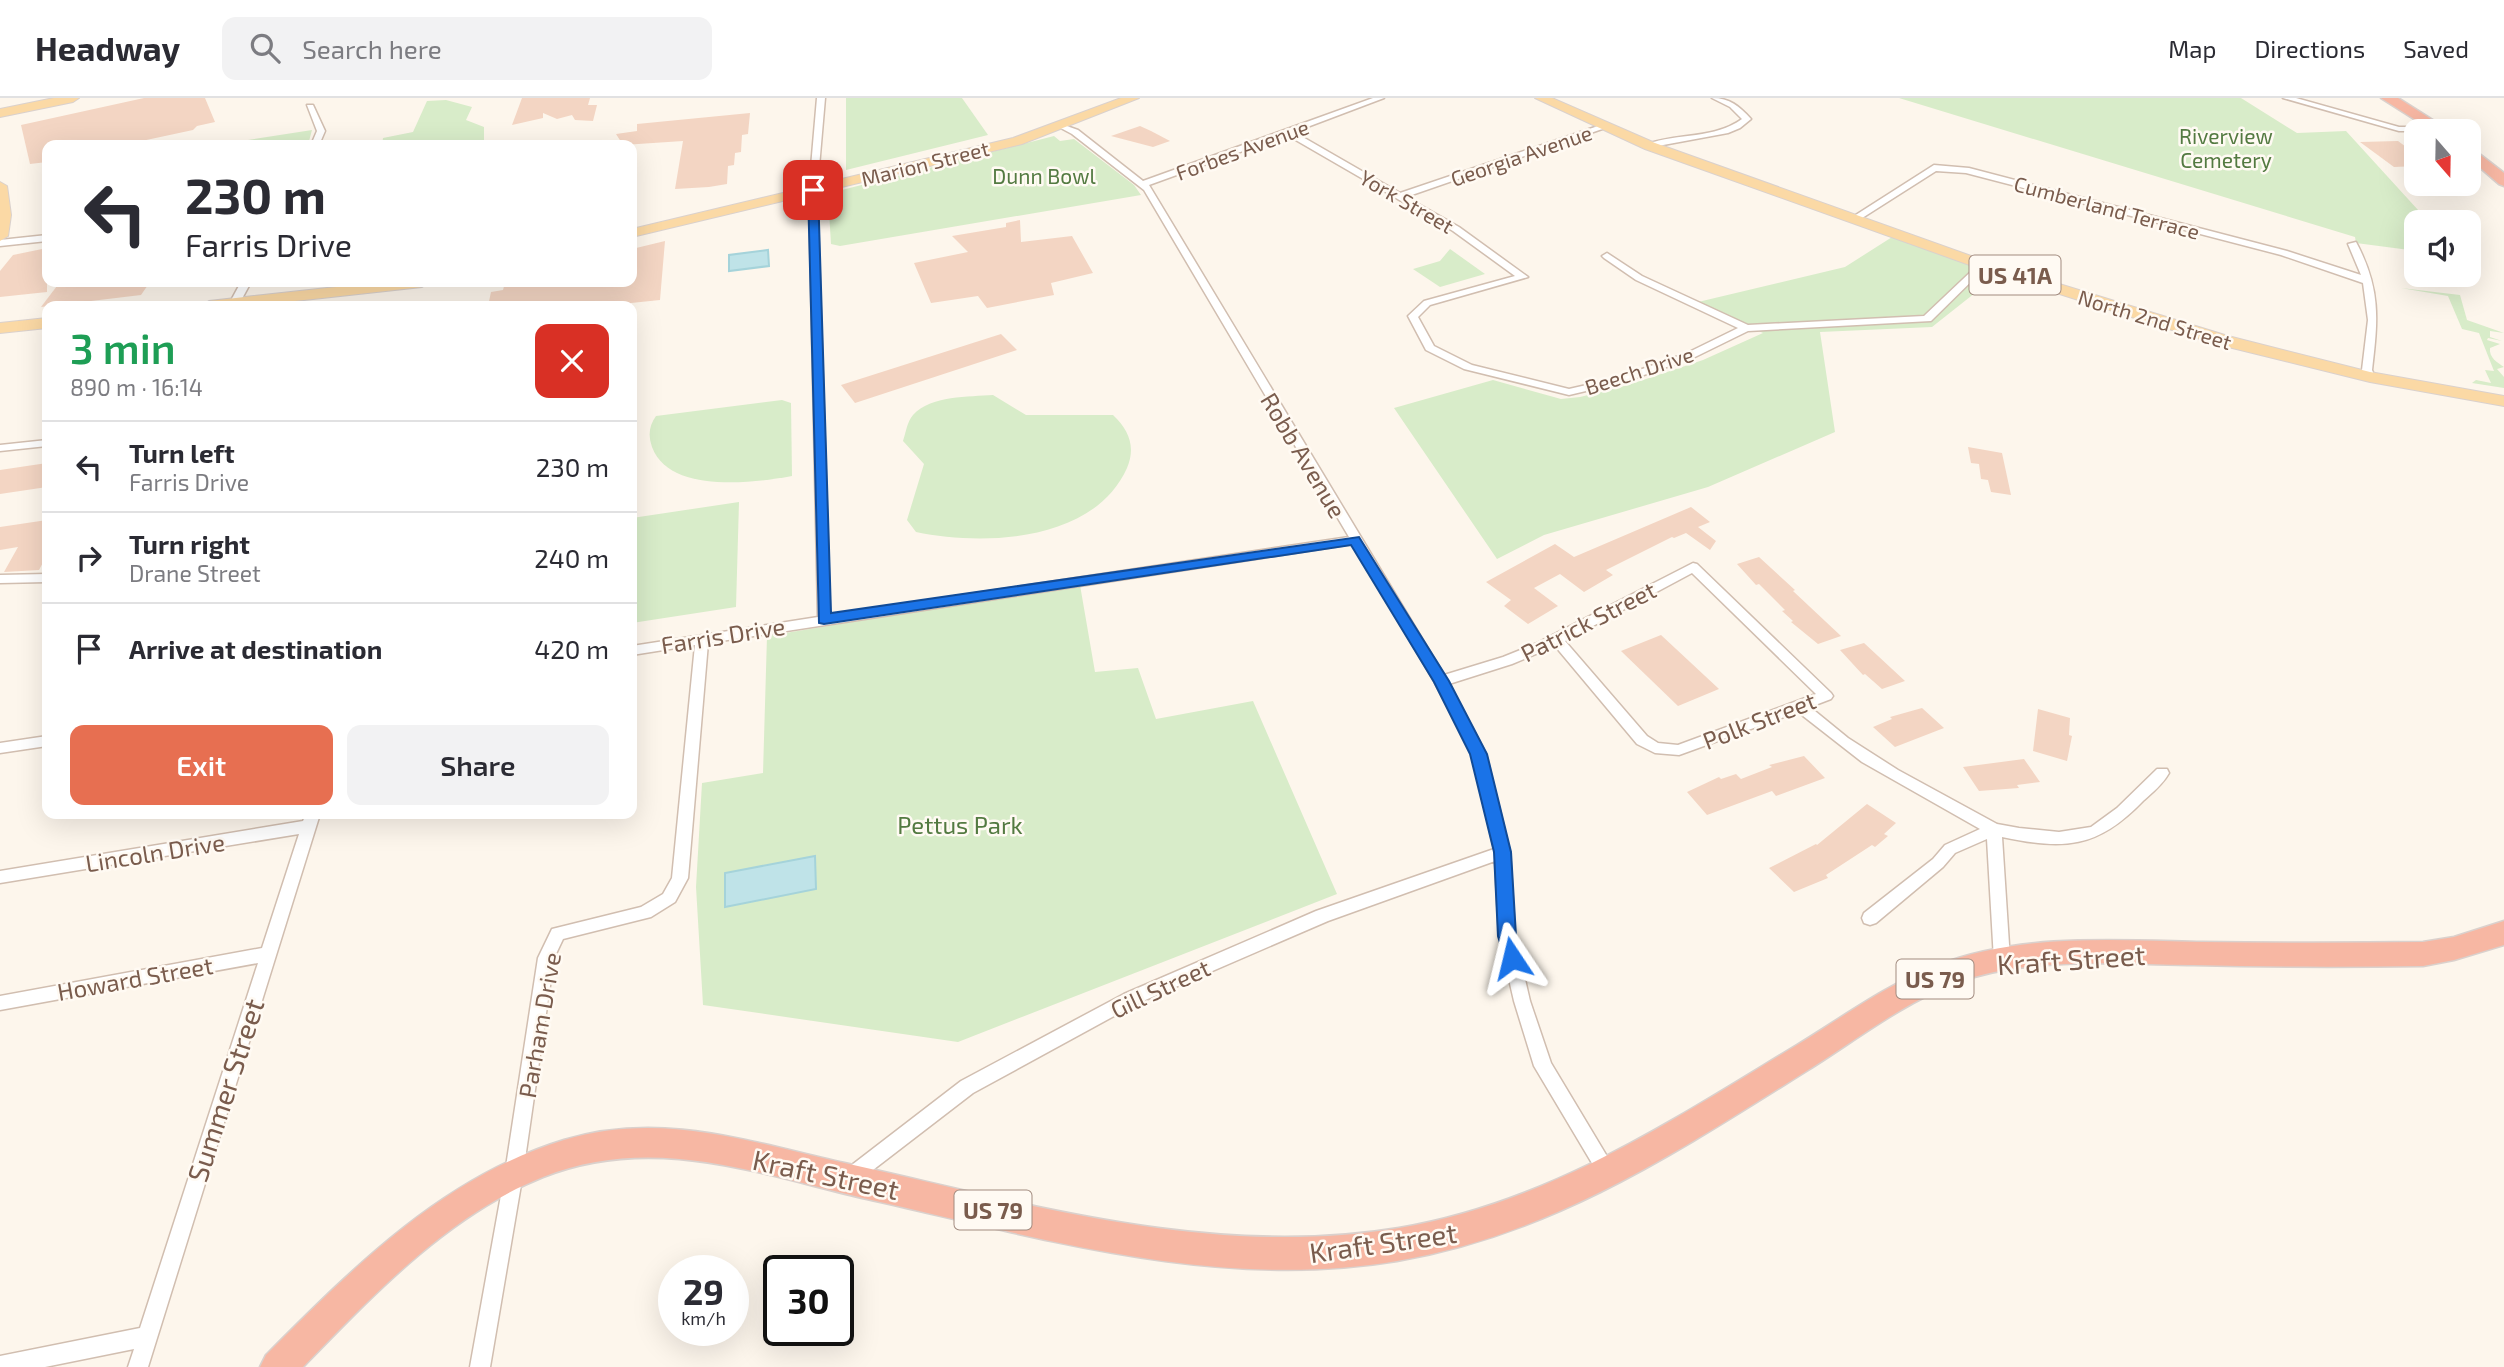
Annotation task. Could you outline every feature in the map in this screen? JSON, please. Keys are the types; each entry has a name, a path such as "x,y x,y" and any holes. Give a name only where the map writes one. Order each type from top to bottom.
{"highway":[{"path":"2388,98 2423,119"},
{"path":"2482,162 2504,181"},
{"name":"Kraft Street","path":"278,1367 405,1247 461,1204 514,1173 550,1160 607,1146 645,1141 711,1149 1151,1243 1251,1255 1365,1250 1472,1229 1540,1205 1608,1174 1934,979 2002,960 2084,952 2422,954 2504,933"}],"main road":[{"path":"0,113 73,98"},
{"name":"Marion Street","path":"637,232 1017,141 1133,98"},
{"name":"North 2nd Street","path":"1541,98 1650,146 1983,265 2248,348 2370,377 2504,401"},
{"path":"0,186 4,215 0,236"},
{"path":"267,301 381,287"},
{"path":"0,328 42,324"}],"street":[{"path":"821,98 813,190 824,620"},
{"name":"Forbes Avenue","path":"1143,184 1380,98"},
{"path":"1650,146 1663,140 1715,133 1747,119 1733,105 1716,98"},
{"path":"2287,98 2404,129"},
{"path":"310,107 321,131 317,140"},
{"name":"Robb Avenue","path":"1062,126 1075,132 1143,184 1354,540 1441,681 1479,754 1502,852 1507,936 1522,1001 1543,1066 1608,1174"},
{"name":"Georgia Avenue","path":"1399,196 1604,127"},
{"name":"York Street","path":"1288,132 1456,229 1523,277"},
{"name":"Cumberland Terrace","path":"1856,218 1934,168 1943,167 1966,170 2284,253 2368,281"},
{"path":"0,243 42,239"},
{"path":"2353,244 2368,281 2373,320 2367,370 2370,377"},
{"path":"1607,256 1639,278 1746,328"},
{"name":"Beech Drive","path":"1523,277 1427,303 1413,316 1430,348 1468,366 1569,392 1620,380 1690,355 1746,328 1927,319 1983,265"},
{"path":"0,448 42,444"},
{"name":"Farris Drive","path":"637,649 1354,540"},
{"name":"Patrick Street","path":"1441,681 1505,663 1558,641 1693,567"},
{"name":"Polk Street","path":"1558,641 1642,740 1655,748 1679,750 1826,696 1693,567"},
{"path":"0,579 42,578"},
{"name":"Parham Drive","path":"480,1367 514,1173 546,958 558,934 645,912 669,898 680,878 702,638"},
{"path":"1800,706 1822,728 1853,749 1994,829 2041,837 2085,835 2114,819 2162,773"},
{"path":"0,748 42,742"},
{"name":"Lincoln Drive","path":"0,877 312,820"},
{"name":"Summer Street","path":"138,1367 145,1338 312,820"},
{"path":"1870,918 1938,863 1950,849 1994,829"},
{"path":"1994,829 2002,960"},
{"name":"Gill Street","path":"847,1179 967,1087 1130,999 1322,916 1502,852"},
{"name":"Howard Street","path":"0,1003 270,954"},
{"path":"0,1366 145,1338"}],"green space":[{"path":"846,98 962,98 988,135 846,170"},
{"name":"Riverview Cemetery","path":"1899,98 2241,98 2297,133 2346,131 2418,210 2404,210 2404,249 2356,243 2355,237"},
{"path":"446,100 472,107 466,120 484,127 484,140 383,140 413,132 427,101"},
{"path":"312,130 309,140 248,140"},
{"name":"Dunn Bowl","path":"1054,136 1060,141 1074,139 1134,185 1141,195 840,246 831,244 830,193"},
{"path":"1900,232 2004,270 1932,327 1820,332 1835,432 1708,487 1544,535 1497,559 1394,408 1493,380 1561,399 1580,397 1628,385 1703,360 1763,333 1698,302 1845,267"},
{"path":"1450,249 1485,274 1440,287 1413,269 1440,261"},
{"path":"2401,288 2460,295 2467,320 2504,333 2490,331 2490,337 2502,341 2487,340 2500,344 2490,348 2490,351 2494,359 2504,367 2497,369 2504,377 2504,388 2472,383 2476,380 2491,383 2485,370 2494,371 2479,333 2462,329 2448,296"},
{"path":"993,395 1026,415 1113,415 1127,433 1131,446 1127,468 1111,493 1090,511 1064,524 1035,533 973,538 916,532 907,520 924,464 903,441 911,418 921,408 940,400"},
{"path":"782,400 791,403 792,476 735,482 694,479 661,462 652,447 650,431 656,416"},
{"path":"739,502 736,607 637,622 637,517"},
{"name":"Pettus Park","path":"1080,585 1095,672 1138,668 1156,719 1253,701 1337,894 958,1042 703,1005 696,887 702,783 763,773 767,636"}],"water":[{"path":"768,250 769,266 729,271 729,255"},
{"path":"815,856 816,889 725,907 725,873"}],"building":[{"path":"144,98 205,98 215,122 197,126 193,130 146,140 42,140 42,163 30,164 21,125"},
{"path":"522,98 590,98 588,105 597,105 593,121 575,120 572,115 557,119 543,113 543,118 512,125"},
{"path":"750,113 748,134 742,135 741,152 735,153 734,165 728,166 727,184 709,187 675,189 683,141 637,144 637,140 620,140 616,134 637,131 637,124"},
{"path":"1140,126 1170,141 1153,147 1111,136"},
{"path":"2398,141 2404,145 2404,167 2394,167 2360,142"},
{"path":"1020,220 1021,242 1072,236 1093,273 1051,283 1054,295 987,308 978,296 931,303 914,263 968,252 952,236 1006,227 1006,223"},
{"path":"665,241 660,300 637,302 489,301 491,292 503,290 504,287 637,287 637,248"},
{"path":"42,249 42,287 47,287 47,292 0,297 0,271 13,255"},
{"path":"56,287 147,287 141,295 91,301 46,301"},
{"path":"1001,334 1017,350 855,403 841,385"},
{"path":"1968,447 2002,453 2011,495 1991,492 1988,480 1981,479 1979,464 1971,463"},
{"path":"42,464 42,488 0,494 0,470"},
{"path":"1691,507 1710,522 1698,527 1716,541 1710,550 1686,533 1672,537 1606,570 1613,575 1584,592 1560,574 1534,588 1558,606 1528,624 1504,606 1511,600 1486,582 1555,544 1574,557"},
{"path":"42,521 42,564 39,570 4,572 18,547 0,550 0,527"},
{"path":"1759,557 1841,636 1818,644 1791,622 1793,621 1782,611 1785,610 1737,564"},
{"path":"1661,635 1719,689 1678,706 1621,651"},
{"path":"1864,643 1905,681 1882,689 1863,675 1840,650"},
{"path":"1922,708 1944,728 1895,747 1873,727 1892,719 1890,717"},
{"path":"2038,709 2070,718 2069,735 2072,736 2067,761 2033,751"},
{"path":"1804,756 1825,778 1776,796 1772,791 1707,815 1687,792 1719,777 1721,779 1736,774 1741,779 1772,767 1769,765"},
{"path":"2024,759 2040,782 2017,785 2019,788 1979,791 1963,767"},
{"path":"1867,804 1896,823 1884,834 1888,836 1875,847 1872,845 1826,875 1828,878 1794,892 1769,868 1817,845"}],"route":[{"path":"813,190 824,620 1354,540 1441,681 1479,754 1502,852 1507,936 1512,958"}]}
